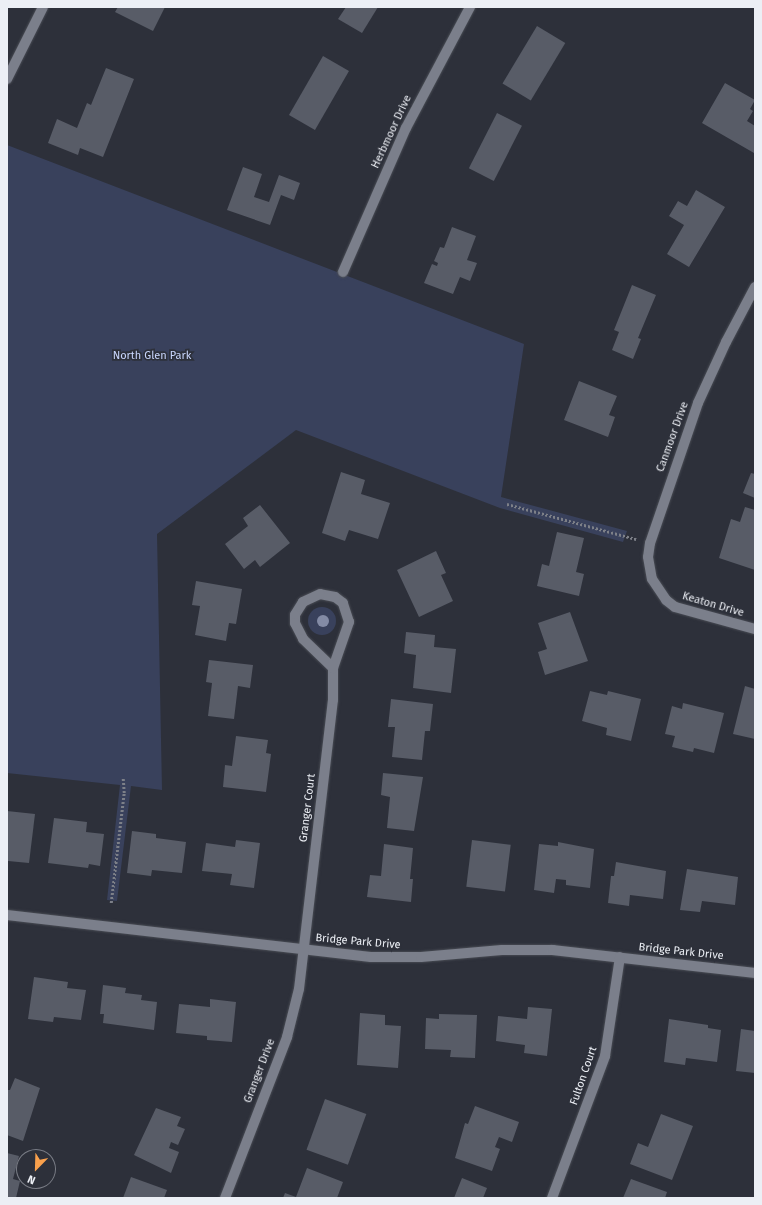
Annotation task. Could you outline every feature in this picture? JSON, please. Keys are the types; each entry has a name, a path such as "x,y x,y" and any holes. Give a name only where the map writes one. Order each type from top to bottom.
{"street":[{"path":"7,79 43,7"},
{"name":"Herbmoor Drive","path":"343,272 406,128 470,7"},
{"name":"Canmoor Drive","path":"666,600 652,579 648,557 650,543 698,403 726,342 755,287"},
{"name":"Granger Court","path":"304,949 333,700 333,668 347,631 348,616 343,603 335,597 320,594 303,602 295,615 295,623 302,639 333,668"},
{"name":"Keaton Drive","path":"666,600 686,612 755,629"},
{"name":"Bridge Park Drive","path":"7,916 397,958 529,949 620,957 755,972"},
{"name":"Granger Drive","path":"225,1198 286,1037 299,989 304,949"},
{"name":"Fulton Court","path":"552,1198 605,1056 620,957"}],"path":[{"path":"507,504 638,540"},
{"path":"111,903 124,793 123,778"}],"green space":[{"name":"North Glen Park","path":"7,145 524,344 501,497 627,531 623,542 500,508 296,430 157,534 162,790 131,786 117,901 107,900 120,785 7,773"},
{"path":"322,607 328,608 332,611 335,615 335,627 332,631 328,634 322,635 316,634 312,631 309,627 308,621 309,615 312,611 316,608"}],"building":[{"path":"118,7 165,7 153,31 115,12"},
{"path":"346,7 378,7 362,33 338,19"},
{"path":"537,26 565,43 531,100 502,83"},
{"path":"323,56 349,71 315,130 289,115"},
{"path":"106,68 134,79 103,157 80,148 78,155 48,143 57,119 77,128 87,103 91,105"},
{"path":"725,83 755,100 750,109 753,111 747,121 755,126 754,153 702,123"},
{"path":"497,113 522,126 494,181 469,168"},
{"path":"243,167 262,174 254,197 269,202 279,175 300,183 294,200 281,195 270,225 227,210"},
{"path":"696,190 725,207 689,267 667,254 684,225 669,216 678,201 687,206"},
{"path":"452,227 476,236 467,260 477,263 470,281 460,277 453,294 424,283 432,264 437,266 438,263 434,261 440,247 444,248"},
{"path":"632,285 656,295 638,338 641,339 633,359 612,350 619,332 614,330"},
{"path":"579,381 617,396 609,415 615,417 608,437 564,420"},
{"path":"341,472 365,480 361,494 390,503 378,539 349,530 345,541 322,533"},
{"path":"751,473 755,474 755,498 743,493"},
{"path":"260,505 290,543 260,567 255,560 244,569 225,544 248,526 243,518"},
{"path":"745,507 755,510 755,570 719,558 731,519 740,522"},
{"path":"557,532 584,538 576,572 584,574 579,596 537,586 542,564 549,566"},
{"path":"436,551 446,573 441,575 453,601 419,617 397,570"},
{"path":"196,581 242,589 236,624 229,623 226,641 195,635 200,606 192,605"},
{"path":"570,612 588,661 545,675 538,652 547,649 538,623"},
{"path":"406,632 435,635 434,647 456,649 451,693 413,688 416,655 404,653"},
{"path":"209,660 253,665 250,688 238,686 234,719 208,716 212,683 206,682"},
{"path":"745,686 755,689 755,739 733,734"},
{"path":"590,691 607,695 608,691 641,699 631,741 606,735 607,728 582,721"},
{"path":"391,699 433,704 430,731 425,731 422,760 392,757 395,727 388,727"},
{"path":"683,703 724,713 714,753 694,748 693,752 672,747 675,736 665,734 672,706 682,709"},
{"path":"236,736 268,740 266,753 271,754 266,792 223,787 225,765 232,766"},
{"path":"383,773 423,777 414,831 387,828 390,797 381,795"},
{"path":"7,811 35,814 29,863 8,861"},
{"path":"54,818 87,822 86,832 104,834 100,866 89,864 88,868 48,863"},
{"path":"132,831 156,834 156,838 186,842 182,873 152,870 151,876 127,873"},
{"path":"236,840 260,843 254,888 230,885 232,874 202,871 206,843 235,847"},
{"path":"472,840 511,845 505,891 466,887"},
{"path":"558,842 594,849 590,888 566,885 566,880 556,879 554,893 534,890 539,844 558,846"},
{"path":"384,844 413,848 410,879 413,879 411,902 367,897 370,875 381,876"},
{"path":"616,862 666,871 663,899 630,895 629,906 608,903 611,876 614,876"},
{"path":"687,869 738,877 735,905 702,901 700,912 680,910"},
{"path":"34,977 68,982 67,988 86,990 81,1020 54,1017 53,1022 28,1019"},
{"path":"103,985 126,988 125,993 142,995 141,1000 157,1002 154,1030 103,1023 104,1014 100,1014"},
{"path":"210,999 236,1002 232,1042 207,1040 207,1036 176,1033 179,1004 210,1007"},
{"path":"528,1007 552,1009 547,1056 524,1053 525,1045 496,1041 498,1016 527,1019"},
{"path":"360,1013 385,1015 385,1025 401,1026 398,1068 357,1065"},
{"path":"439,1014 477,1015 475,1058 450,1057 451,1050 425,1049 426,1018 439,1019"},
{"path":"669,1019 708,1025 708,1028 721,1030 717,1062 686,1058 685,1065 664,1062"},
{"path":"741,1029 755,1031 755,1073 736,1071"},
{"path":"15,1078 40,1088 23,1141 7,1135 7,1090 10,1090"},
{"path":"325,1099 366,1114 348,1165 307,1150"},
{"path":"475,1106 519,1122 512,1142 499,1137 495,1147 500,1149 492,1171 455,1158 465,1123 468,1124"},
{"path":"156,1108 181,1117 177,1126 185,1129 178,1145 171,1142 169,1148 179,1152 171,1173 134,1155"},
{"path":"661,1114 693,1126 672,1180 630,1164 638,1143 648,1147"},
{"path":"7,1153 16,1155 16,1168 13,1179 16,1180 16,1189 18,1189 16,1198 7,1198"},
{"path":"307,1168 343,1182 337,1198 283,1198 285,1193 296,1197"},
{"path":"131,1177 167,1190 164,1198 123,1198"},
{"path":"462,1178 487,1188 483,1198 454,1198"},
{"path":"631,1179 667,1192 665,1198 623,1198"}]}
